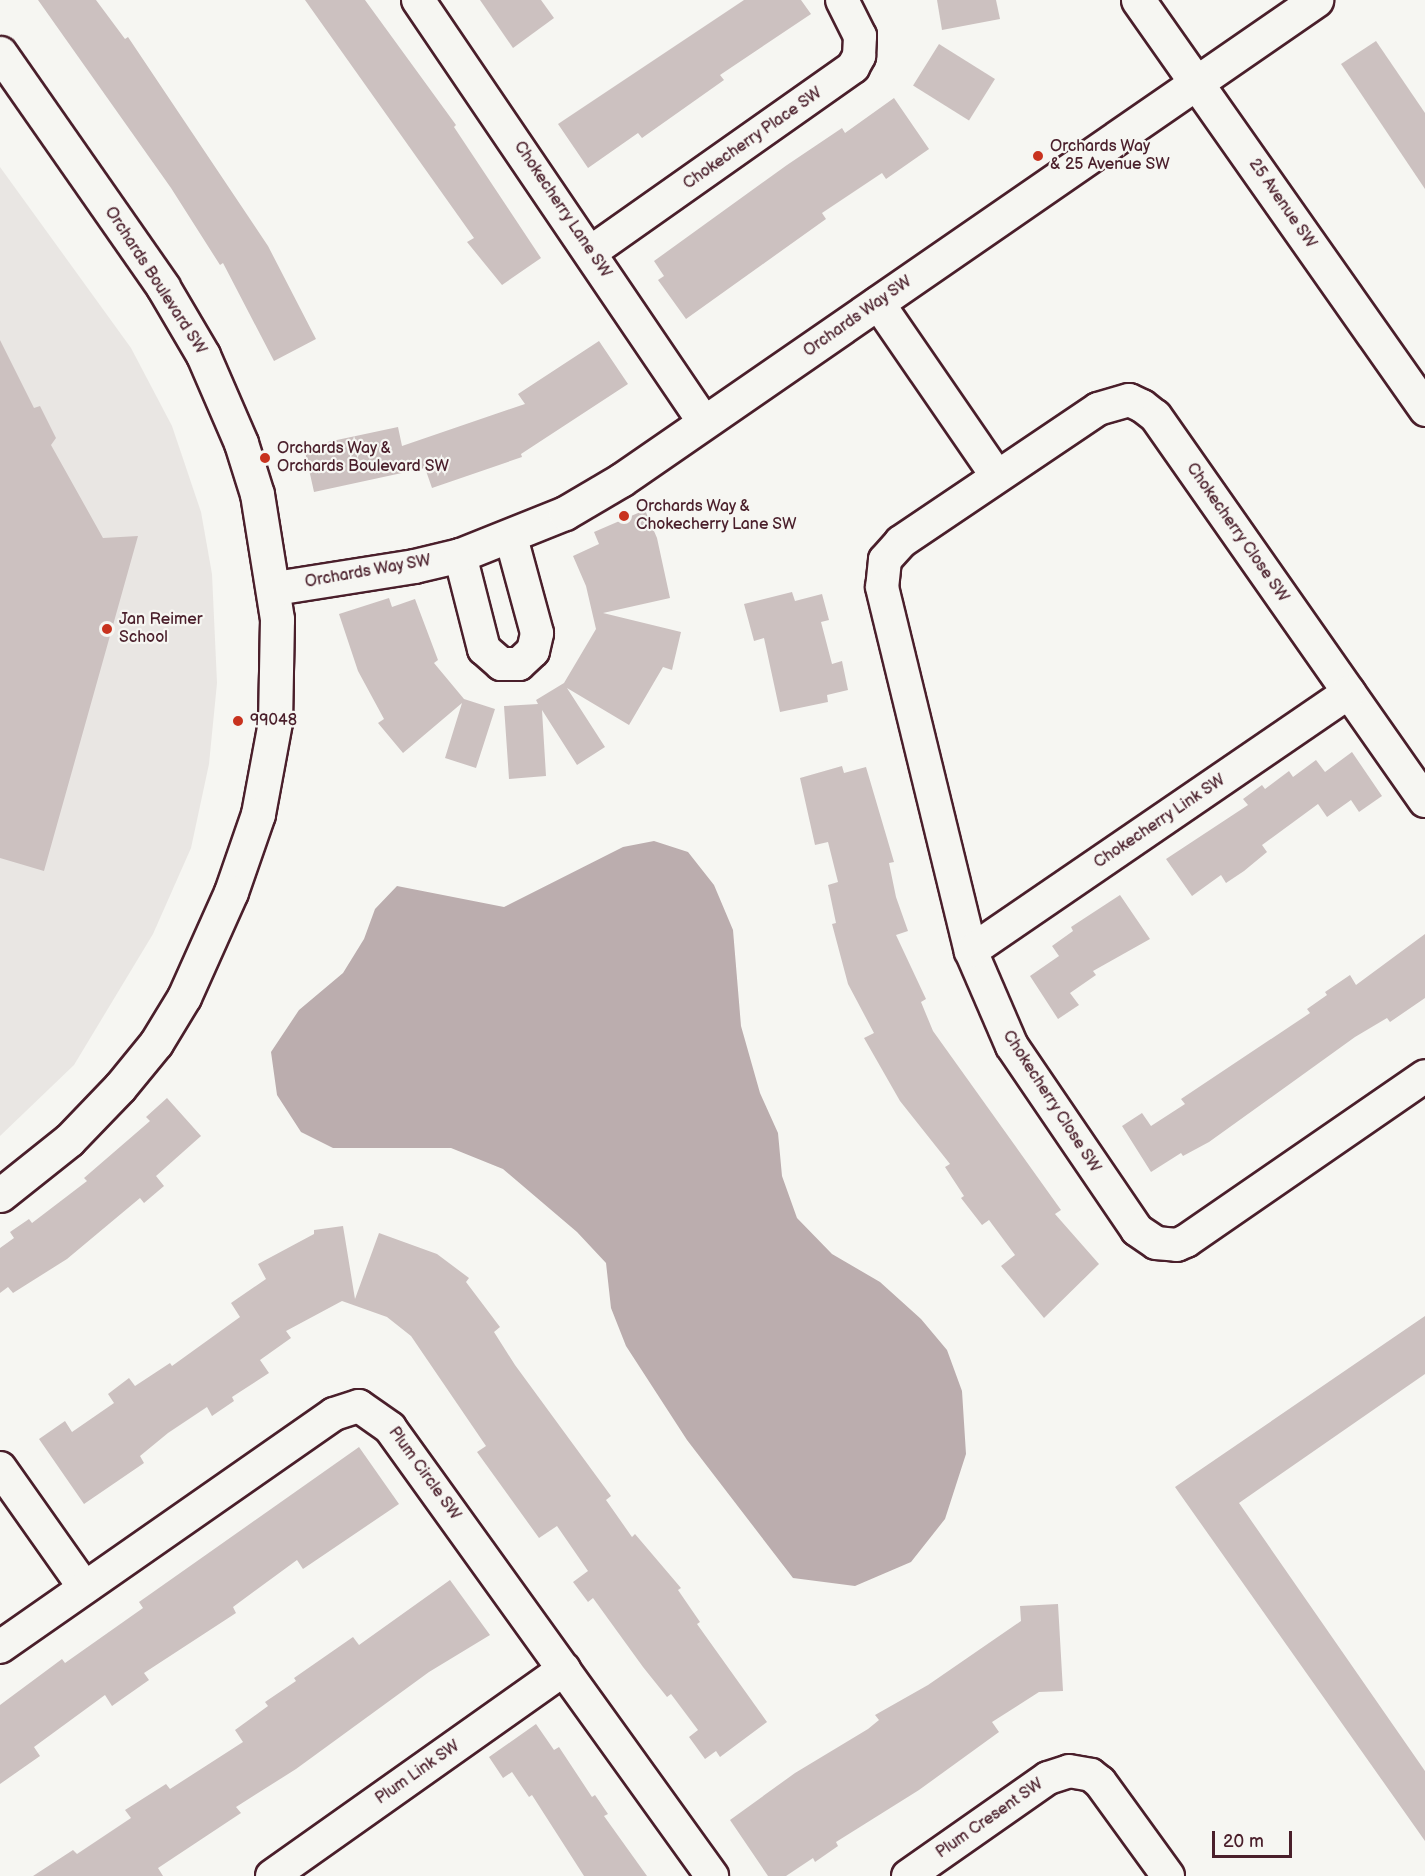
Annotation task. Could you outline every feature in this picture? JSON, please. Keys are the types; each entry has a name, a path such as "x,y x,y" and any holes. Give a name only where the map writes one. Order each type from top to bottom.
{"street":[{"name":"Chokecherry Lane SW","path":"418,0 591,252 704,422"},
{"name":"Chokecherry Place SW","path":"591,252 853,67 859,56 860,36 842,0"},
{"name":"25 Avenue SW","path":"1138,0 1425,409"},
{"name":"Orchards Way SW","path":"275,588 393,570 460,555 511,537 590,499 1316,0"},
{"name":"Orchards Boulevard SW","path":"0,54 162,287 203,355 241,443 257,494 275,588 275,722 258,814 231,892 197,968 156,1043 120,1088 69,1140 0,1195"},
{"path":"878,303 997,476"},
{"name":"Chokecherry Close SW","path":"1425,801 1155,416 1129,400 1098,409 901,542 885,560 882,587 971,951 998,1018 1030,1076 1129,1220 1156,1243 1177,1245 1425,1076"},
{"path":"460,555 484,650 501,664 519,664 533,651 537,633 511,537"},
{"name":"Chokecherry Link SW","path":"971,951 1349,692"},
{"name":"Plum Circle SW","path":"0,1647 334,1414 359,1406 390,1428 712,1876"},
{"path":"0,1468 84,1587"},
{"name":"Plum Link SW","path":"272,1876 564,1669"},
{"name":"Plum Cresent SW","path":"908,1876 1048,1778 1069,1771 1091,1775 1106,1788 1168,1876"}],"shaded area":[{"name":"Jan Reimer School","path":"0,167 131,348 172,426 201,512 212,574 217,683 209,764 191,848 153,934 74,1065 0,1136"},
{"path":"654,841 688,852 714,885 733,930 741,1026 760,1093 778,1133 782,1176 797,1218 832,1254 880,1282 921,1319 947,1350 962,1391 966,1454 945,1519 911,1562 855,1586 793,1578 687,1440 626,1346 611,1308 606,1263 577,1232 503,1169 451,1148 333,1148 301,1132 277,1095 271,1052 299,1010 343,973 364,939 375,909 397,886 504,907 623,847"}],"building":[{"path":"38,0 96,0 125,39 128,37 268,246 316,339 274,361 223,263 220,265 171,188"},
{"path":"305,0 365,0 456,125 454,127 541,258 502,285 467,242 474,238"},
{"path":"480,0 541,0 554,18 513,48"},
{"path":"744,0 801,0 811,14 720,75 724,80 642,138 638,133 588,168 558,124"},
{"path":"937,0 996,0 1000,19 942,30"},
{"path":"1376,41 1425,113 1425,189 1341,64"},
{"path":"939,44 995,79 969,121 913,86"},
{"path":"894,98 929,149 886,179 882,173 822,213 826,219 686,319 658,280 664,276 654,261 787,165 842,128 845,133"},
{"name":"Jan Reimer School","path":"0,340 34,408 40,406 56,438 51,445 103,538 138,536 44,871 0,858"},
{"path":"599,341 628,384 521,454 522,457 432,488 425,468 314,492 304,447 398,427 402,446 525,404 518,394"},
{"path":"645,510 657,538 670,598 603,613 681,632 672,670 663,667 629,725 567,688 605,747 577,765 542,710 546,776 509,779 504,706 538,704 536,700 564,683 596,629 586,586 573,556 599,544 594,532"},
{"path":"792,592 795,601 822,594 829,620 821,622 832,664 842,661 848,690 827,695 828,702 780,712 764,638 754,641 744,604"},
{"path":"389,598 392,607 415,599 438,660 434,663 464,699 495,709 476,768 445,758 462,703 403,753 378,723 384,719 358,671 339,614"},
{"path":"1352,752 1382,796 1359,812 1351,800 1327,817 1318,804 1262,845 1267,852 1244,871 1226,883 1221,875 1192,896 1166,859 1248,805 1243,799 1262,785 1265,789 1289,771 1293,777 1316,760 1325,772"},
{"path":"842,766 844,773 866,767 894,862 889,863 896,897 908,931 896,935 926,999 921,1002 933,1031 1061,1210 1055,1214 1099,1264 1044,1318 1001,1266 1015,1255 989,1220 982,1225 961,1198 964,1196 945,1167 950,1164 900,1101 864,1038 874,1033 848,984 832,924 836,923 828,885 838,882 828,842 815,845 800,778"},
{"path":"1120,895 1150,939 1093,971 1096,975 1070,993 1079,1005 1058,1019 1030,976 1059,956 1052,946 1073,931 1071,927"},
{"path":"1425,934 1425,998 1390,1022 1387,1018 1355,1037 1209,1142 1183,1156 1181,1153 1151,1172 1122,1126 1142,1113 1151,1126 1185,1104 1181,1099 1310,1013 1307,1009 1327,995 1325,992 1350,975 1356,985"},
{"path":"167,1098 201,1136 156,1176 164,1186 144,1203 140,1198 67,1259 13,1293 8,1287 0,1293 0,1248 14,1238 10,1232 29,1219 32,1223 87,1181 84,1178 150,1121 146,1117"},
{"path":"343,1226 355,1299 379,1233 437,1254 469,1278 466,1282 500,1327 494,1332 515,1365 611,1496 606,1500 632,1537 635,1534 681,1588 678,1590 700,1622 697,1624 767,1722 720,1757 716,1751 705,1759 689,1737 698,1730 671,1694 667,1697 643,1667 593,1598 588,1602 573,1582 588,1571 557,1526 539,1538 477,1452 486,1446 411,1336 387,1317 342,1301 286,1331 291,1338 260,1360 269,1373 232,1397 234,1401 212,1416 207,1407 168,1433 140,1456 144,1463 84,1504 39,1439 65,1421 72,1432 114,1403 108,1394 129,1378 135,1386 170,1363 172,1366 240,1317 231,1303 266,1279 258,1264 314,1234 314,1230"},
{"path":"1425,1316 1425,1374 1239,1503 1425,1771 1425,1841 1175,1487"},
{"path":"359,1447 399,1504 303,1569 297,1560 233,1607 236,1613 144,1673 149,1680 112,1706 105,1695 34,1747 40,1756 0,1784 0,1705 62,1659 65,1663 143,1608 139,1602"},
{"path":"450,1580 490,1635 429,1672 296,1769 236,1807 241,1813 158,1868 163,1876 33,1876 73,1850 77,1854 131,1818 125,1810 166,1784 170,1789 243,1742 235,1730 268,1706 265,1702 296,1681 294,1678 353,1637 359,1645"},
{"path":"1058,1604 1063,1691 1039,1692 992,1722 999,1732 919,1790 836,1842 838,1846 815,1862 813,1858 786,1876 768,1876 730,1820 795,1773 868,1729 879,1720 875,1715 928,1685 1021,1621 1020,1606"},
{"path":"536,1724 554,1750 559,1747 592,1797 595,1795 608,1814 604,1816 647,1876 584,1876 532,1795 529,1797 512,1772 503,1778 489,1757"}],"place":[{"name":"Orchards Way & 25 Avenue SW","path":"1038,156"},
{"name":"Orchards Way & Orchards Boulevard SW","path":"265,458"},
{"name":"Orchards Way & Chokecherry Lane SW","path":"624,516"},
{"name":"Jan Reimer School","path":"107,629"},
{"name":"99048","path":"238,721"}]}
